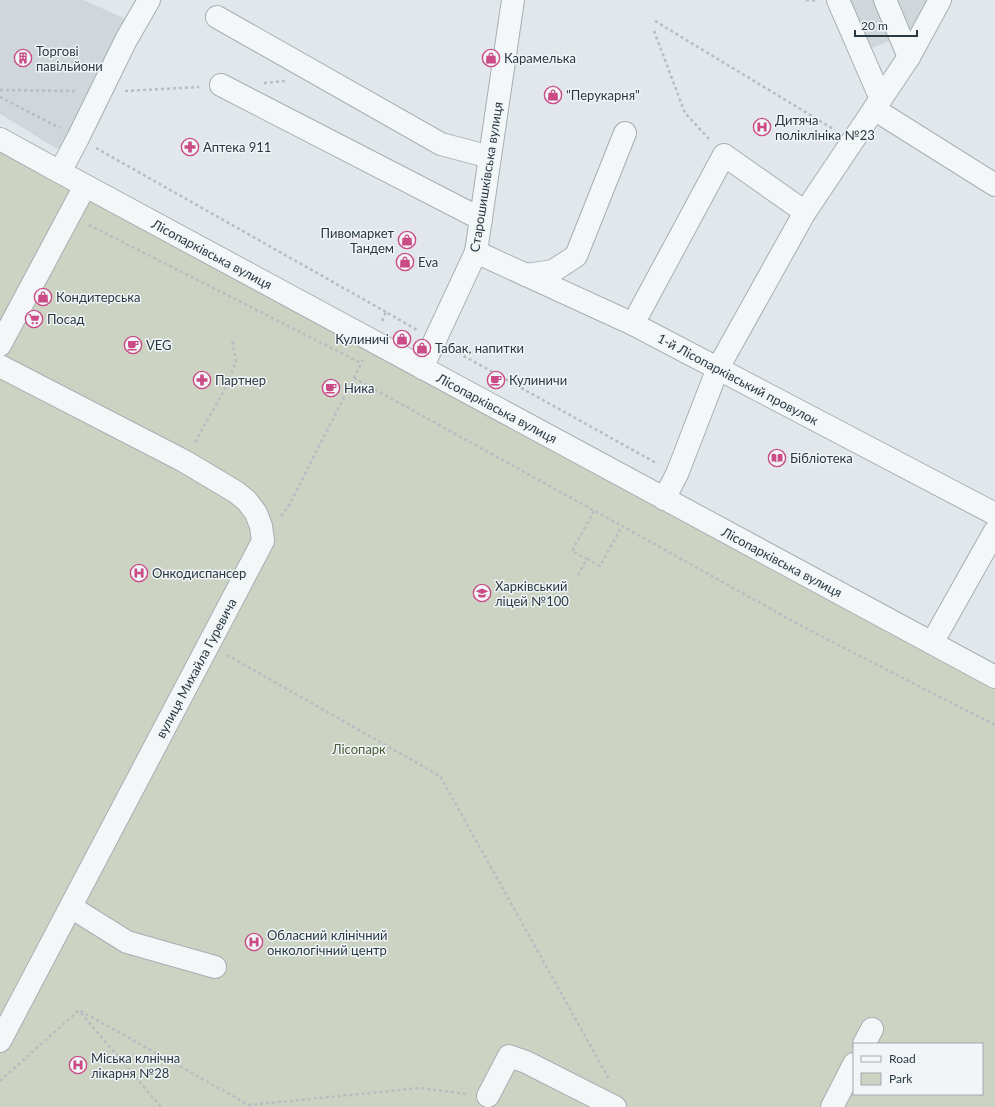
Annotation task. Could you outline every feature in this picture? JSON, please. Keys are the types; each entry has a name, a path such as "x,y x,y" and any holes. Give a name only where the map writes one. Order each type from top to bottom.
{"street":[{"path":"60,172 126,40 149,0"},
{"name":"Старошишківська вулиця","path":"422,368 476,252 513,0"},
{"path":"838,0 878,104 995,185"},
{"path":"885,0 909,57"},
{"path":"664,499 677,474 718,368 805,212 909,57 940,0"},
{"path":"217,17 441,144 490,157"},
{"path":"221,85 481,219"},
{"path":"526,275 553,271 576,256 624,133"},
{"name":"Лісопарківська вулиця","path":"0,139 995,677"},
{"path":"633,324 724,155 805,212"},
{"path":"0,345 85,186"},
{"name":"1-й Лісопарківський провулок","path":"476,252 633,324 995,514"},
{"path":"0,366 184,461 236,492 247,501 256,513 261,526 263,541"},
{"path":"932,643 995,532"},
{"name":"вулиця Михайла Гуревича","path":"0,1042 263,541"},
{"path":"71,907 127,942 215,967"},
{"path":"488,1096 509,1056 526,1062 615,1107"},
{"path":"832,1107 853,1066"}],"path":[{"path":"655,22 853,140"},
{"path":"654,31 685,113 724,155"},
{"path":"258,83 288,81"},
{"path":"0,90 101,92 221,85"},
{"path":"0,97 78,138 386,312"},
{"path":"70,215 361,363"},
{"path":"184,461 227,385 236,362 232,339"},
{"path":"354,378 807,628 995,725"},
{"path":"263,541 288,507 351,382"},
{"path":"594,510 572,552 600,566 622,526"},
{"path":"578,575 586,559"},
{"path":"208,645 440,776 609,1080"},
{"path":"0,1081 79,1010"},
{"path":"79,1010 249,1105 420,1088 488,1096"},
{"path":"79,1010 161,1107"}],"shaded area":[{"path":"0,0 83,0 133,22 64,153 0,114"},
{"path":"844,0 929,0 907,34 867,50"}],"green space":[{"name":"Лісопарк","path":"0,149 995,687 995,1107 0,1107"}],"place":[{"name":"Торгові павільйони","path":"23,58"},
{"name":"Карамелька","path":"491,58"},
{"name":"\"Перукарня\"","path":"553,95"},
{"name":"Дитяча поліклініка №23","path":"762,127"},
{"name":"Аптека 911","path":"190,147"},
{"name":"Пивомаркет Тандем","path":"407,240"},
{"name":"Eva","path":"405,262"},
{"name":"Кондитерська","path":"43,297"},
{"name":"Посад","path":"34,319"},
{"name":"Кулиничі","path":"402,339"},
{"name":"VEG","path":"133,345"},
{"name":"Табак, напитки","path":"422,348"},
{"name":"Партнер","path":"202,380"},
{"name":"Кулиничи","path":"496,380"},
{"name":"Ника","path":"331,388"},
{"name":"Бібліотека","path":"777,458"},
{"name":"Онкодиспансер","path":"139,573"},
{"name":"Харківський ліцей №100","path":"482,593"},
{"name":"Обласний клінічний онкологічний центр","path":"254,942"},
{"name":"Міська клнічна лікарня №28","path":"78,1065"}]}
